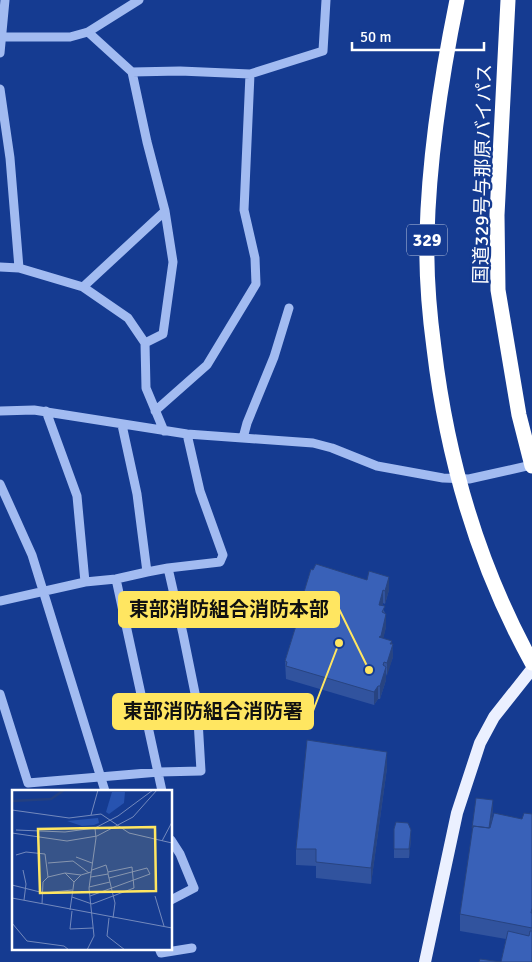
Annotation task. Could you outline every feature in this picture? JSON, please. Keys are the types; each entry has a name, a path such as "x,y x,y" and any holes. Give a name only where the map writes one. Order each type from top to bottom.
{"highway":[{"name":"国道329号与那原バイパス","path":"457,0 446,53 432,149 427,237 429,309 438,383 449,438 478,545 493,584 532,663"},
{"name":"国道329号与那原バイパス","path":"508,0 497,215 498,290 517,407 532,465"}],"main road":[{"path":"425,962 457,813 480,743 494,717 532,669"}],"street":[{"path":"0,53 0,37 5,0"},
{"path":"0,37 70,37 88,32 140,0"},
{"path":"132,72 180,71 250,74 323,51 326,0"},
{"path":"88,32 132,72 147,142 165,211 174,262 163,334 145,343"},
{"path":"155,411 207,365 256,284 255,258 244,210 250,74"},
{"path":"0,89 10,158 19,268"},
{"path":"83,287 165,211"},
{"path":"0,267 19,268 83,287 128,318 145,343 146,388 164,431"},
{"path":"243,438 247,423 274,356 289,308"},
{"path":"0,411 46,411 122,425 187,434 313,443 332,448 377,466 443,478 469,479 532,465"},
{"path":"46,411 77,496 85,582"},
{"path":"122,425 137,494 147,572"},
{"path":"0,601 85,582 168,568 220,562 223,554 200,491 187,434"},
{"path":"0,484 32,555 45,592 105,790"},
{"path":"0,694 28,783 159,772 202,771 197,703 168,568"},
{"path":"116,578 162,790"},
{"path":"172,842 180,854 194,888 172,899"},
{"path":"160,950 161,953 192,948"}],"building":[{"path":"316,564 367,580 369,571 389,577 379,605 385,606 382,612 386,614 381,636 379,637 392,641 390,644 393,644 387,663 384,662 383,665 386,667 380,686 374,692 286,666 287,662 285,661 299,616 297,615 311,569 313,570"},
{"path":"307,740 387,752 371,868 316,862 316,849 296,849"},
{"path":"476,798 493,800 489,828 473,826 472,828"},
{"path":"494,813 522,819 524,813 532,814 532,928 460,914 473,826 490,828"},
{"path":"396,822 408,823 411,830 409,849 394,849"},
{"path":"508,931 529,936 530,931 532,931 532,962 501,962"},
{"path":"480,959 501,962 479,962"}],"place":[{"name":"東部消防組合消防署","path":"339,643"},
{"name":"東部消防組合消防本部","path":"369,670"}]}
